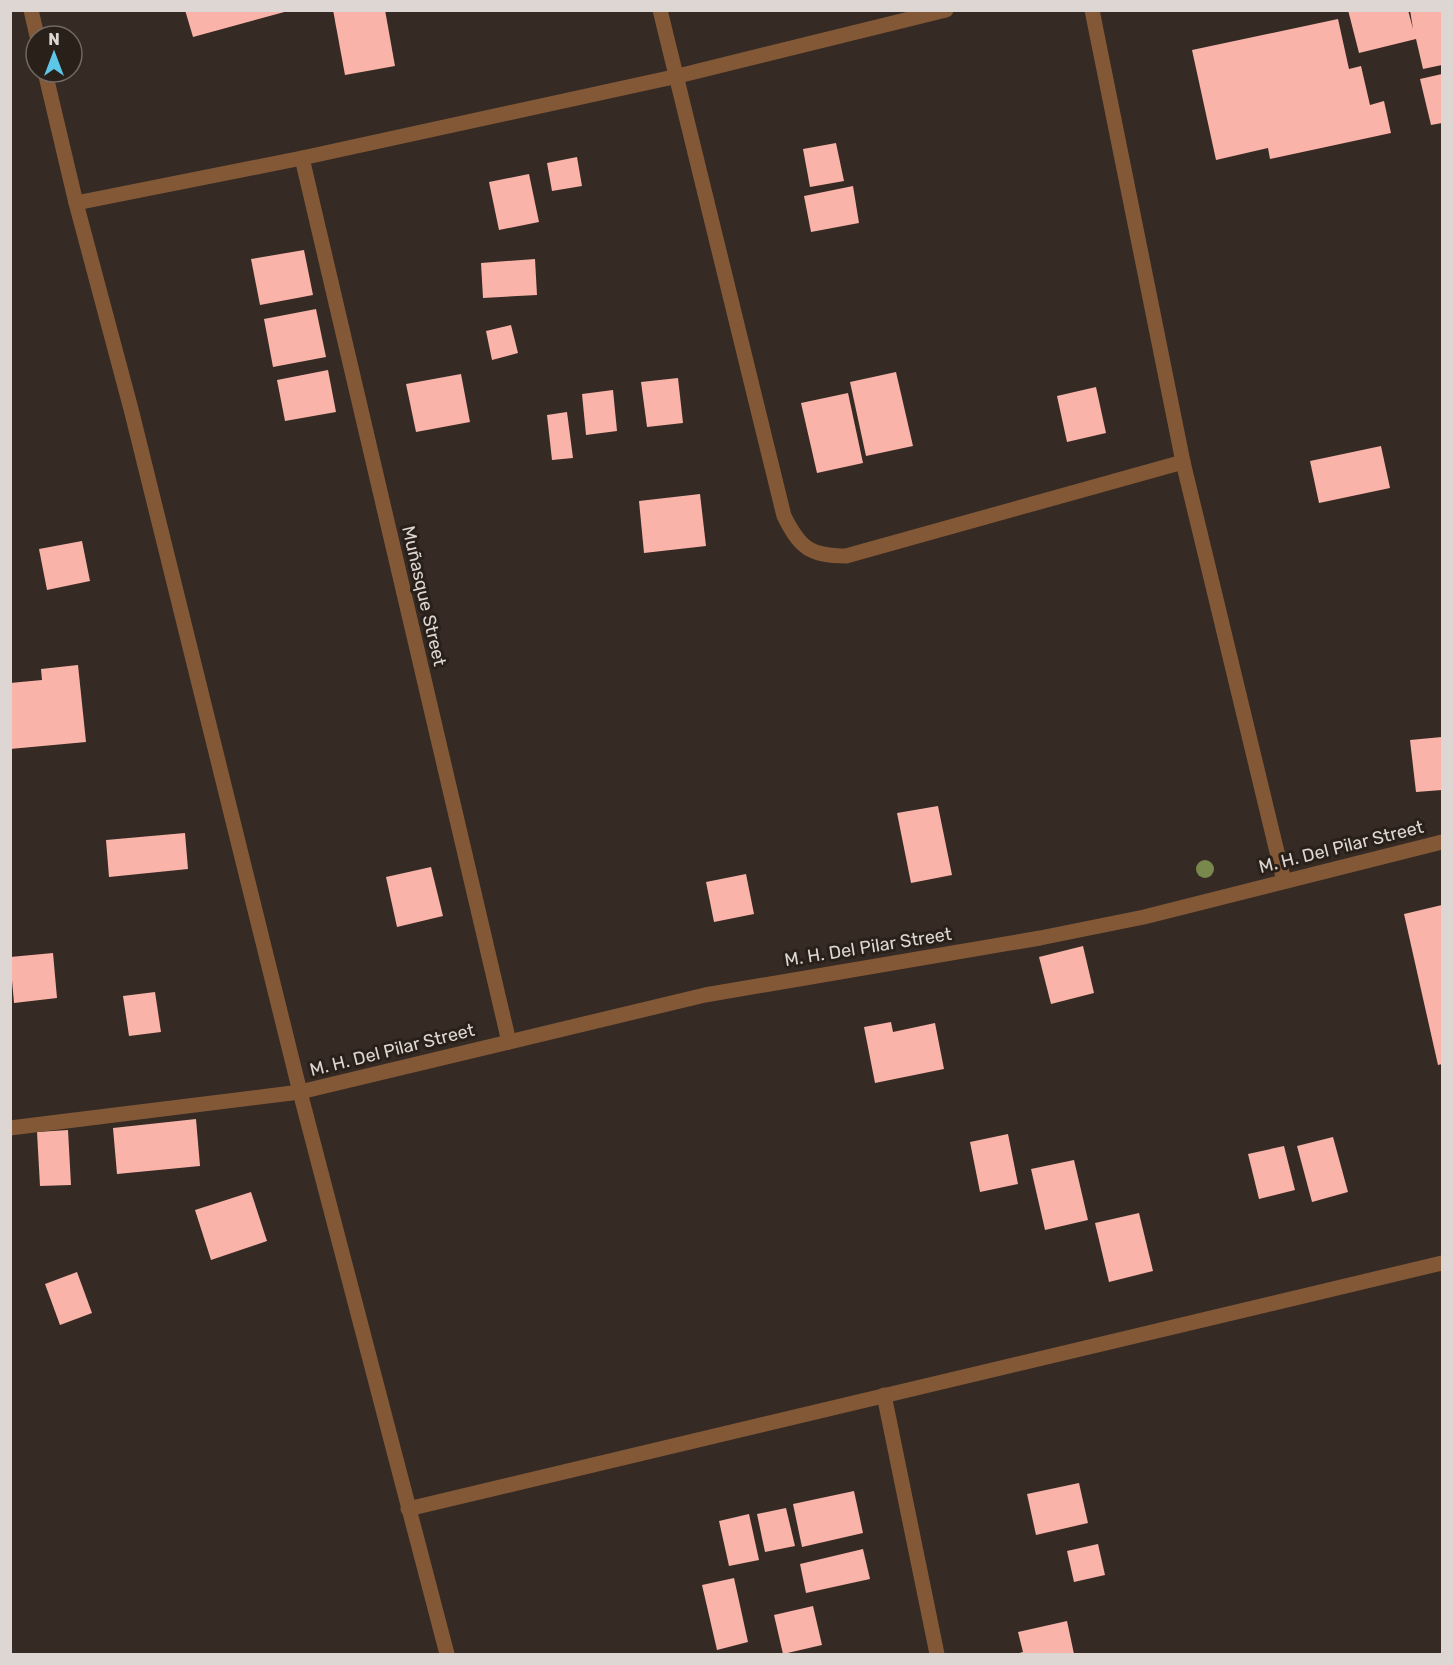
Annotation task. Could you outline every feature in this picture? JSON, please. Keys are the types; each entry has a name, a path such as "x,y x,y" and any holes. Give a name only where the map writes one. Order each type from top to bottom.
{"street":[{"path":"660,10 784,516 793,535 810,550 828,556 846,556 1183,462"},
{"path":"76,203 302,158 678,76 946,10"},
{"path":"1092,10 1183,462 1284,881"},
{"path":"48,84 76,203 131,409 300,1092 447,1654"},
{"name":"Muñasque Street","path":"302,158 509,1042"},
{"name":"M. H. Del Pilar Street","path":"10,1128 300,1092 705,995 1040,938 1120,922 1443,842"},
{"path":"408,1509 1443,1263"},
{"path":"884,1395 937,1654"}],"building":[{"path":"185,10 288,10 288,11 193,37"},
{"path":"333,10 385,10 395,66 345,75"},
{"path":"1348,10 1408,10 1413,29 1410,10 1442,10 1442,65 1423,69 1416,39 1359,53"},
{"path":"1338,19 1349,69 1361,66 1370,105 1384,101 1391,133 1270,159 1268,148 1216,160 1192,50"},
{"path":"1442,74 1442,123 1431,125 1420,79"},
{"path":"836,143 844,181 810,187 803,149"},
{"path":"577,157 582,186 552,191 547,163"},
{"path":"529,174 539,222 499,230 489,182"},
{"path":"853,186 859,223 811,232 804,196"},
{"path":"304,250 313,295 260,305 251,259"},
{"path":"535,259 537,295 483,298 481,263"},
{"path":"316,309 326,357 273,367 264,319"},
{"path":"511,325 518,353 492,360 486,331"},
{"path":"328,370 336,412 285,421 277,380"},
{"path":"896,372 913,446 866,456 850,382"},
{"path":"461,374 470,422 416,432 406,384"},
{"path":"678,378 683,423 647,427 641,382"},
{"path":"1096,387 1106,433 1067,442 1057,396"},
{"path":"613,390 617,431 586,435 582,394"},
{"path":"848,393 863,463 817,473 801,403"},
{"path":"567,412 573,458 552,460 547,415"},
{"path":"1381,446 1390,488 1319,503 1310,461"},
{"path":"700,494 706,546 644,553 639,501"},
{"path":"82,541 90,581 47,590 39,549"},
{"path":"78,665 86,742 10,749 10,683 42,680 41,669"},
{"path":"1442,737 1442,790 1416,792 1410,740"},
{"path":"938,806 952,875 911,883 897,813"},
{"path":"185,833 188,869 109,877 106,840"},
{"path":"431,867 443,916 397,927 386,877"},
{"path":"746,874 754,914 714,922 706,882"},
{"path":"1442,905 1442,1064 1438,1065 1404,914"},
{"path":"1083,946 1094,993 1051,1004 1039,957"},
{"path":"53,953 57,998 14,1003 10,957"},
{"path":"155,992 161,1032 129,1036 123,996"},
{"path":"891,1022 893,1032 935,1023 944,1069 875,1083 864,1027"},
{"path":"196,1119 200,1166 117,1174 113,1128"},
{"path":"68,1130 71,1185 40,1186 37,1132"},
{"path":"1008,1134 1018,1184 980,1192 970,1142"},
{"path":"1333,1137 1348,1192 1312,1202 1297,1146"},
{"path":"1284,1146 1295,1190 1259,1199 1248,1154"},
{"path":"1074,1160 1088,1220 1045,1230 1031,1169"},
{"path":"251,1192 267,1241 211,1260 195,1210"},
{"path":"1139,1213 1153,1271 1109,1282 1095,1223"},
{"path":"77,1272 92,1313 60,1325 45,1284"},
{"path":"1079,1483 1088,1523 1036,1535 1027,1494"},
{"path":"854,1491 863,1533 802,1547 793,1504"},
{"path":"786,1508 795,1546 765,1552 757,1514"},
{"path":"749,1514 759,1560 729,1566 719,1521"},
{"path":"1098,1544 1105,1575 1074,1582 1067,1551"},
{"path":"863,1549 870,1579 806,1593 800,1564"},
{"path":"734,1578 748,1642 717,1650 702,1585"},
{"path":"813,1606 822,1645 783,1654 774,1615"},
{"path":"1067,1621 1074,1654 1016,1654 1023,1652 1018,1632"}]}
